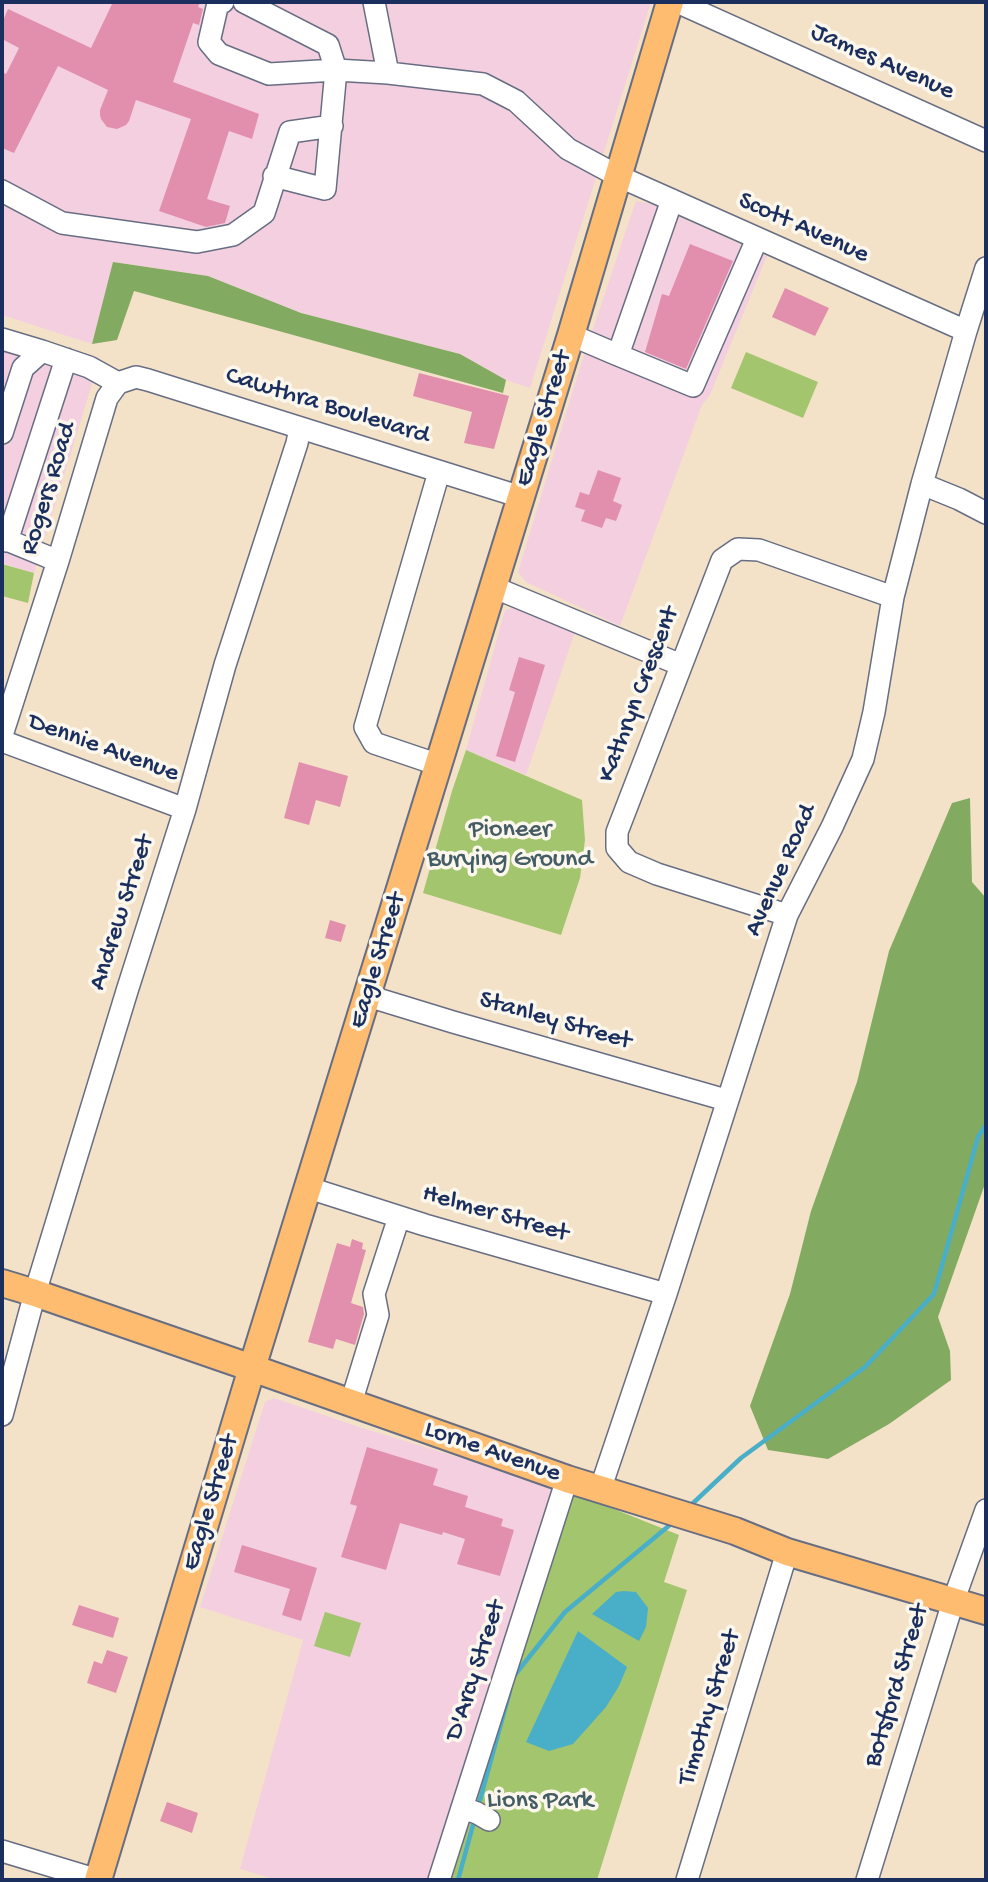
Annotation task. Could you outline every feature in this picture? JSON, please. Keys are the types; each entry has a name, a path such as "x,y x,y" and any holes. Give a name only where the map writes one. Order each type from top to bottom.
{"main road":[{"name":"Eagle Street","path":"98,1880 571,335 670,2"},
{"name":"Lorne Avenue","path":"2,1283 567,1479 735,1531 788,1552 986,1611"}],"street":[{"name":"Scott Avenue","path":"223,2 218,3 209,42 219,54 269,74 336,70 484,83 516,101 568,149 618,176 966,331"},
{"path":"244,2 328,45 336,70 325,189 274,176"},
{"path":"374,2 388,73"},
{"name":"James Avenue","path":"677,2 986,141"},
{"path":"2,191 62,223 198,242 233,235 264,213 290,132 332,126"},
{"path":"618,355 672,200"},
{"path":"571,335 694,386 757,239"},
{"name":"Avenue Road","path":"600,1490 666,1294 787,915 863,759 874,712 893,597 922,484 986,268"},
{"path":"2,338 89,367 118,383"},
{"path":"2,433 10,380 42,351"},
{"path":"58,561 5,540 66,359"},
{"name":"Cawthra Boulevard","path":"118,383 136,377 148,380 521,497"},
{"name":"Rogers Road","path":"2,734 107,398 118,383"},
{"name":"Andrew Street","path":"2,1415 35,1293 127,991 186,809 225,665 300,428"},
{"path":"439,472 365,727 374,743 439,765"},
{"path":"922,484 986,513"},
{"name":"Kathryn Crescent","path":"787,915 657,874 629,862 617,848 617,832 722,560 738,549 759,550 893,597"},
{"path":"493,587 681,665"},
{"name":"Dennie Avenue","path":"2,741 186,809"},
{"name":"Stanley Street","path":"368,996 726,1100"},
{"name":"Helmer Street","path":"309,1188 399,1217 666,1294"},
{"path":"351,1403 378,1315 374,1294 399,1217"},
{"name":"D'Arcy Street","path":"439,1880 567,1479"},
{"name":"Botsford Street","path":"867,1880 953,1602 986,1510"},
{"name":"Timothy Street","path":"688,1880 788,1552"},
{"path":"463,1808 489,1821"},
{"path":"2,1851 98,1880"}],"shaded area":[{"path":"2,2 651,2 530,388 506,380 460,354 301,313 208,276 114,262 92,344 2,315"},
{"path":"636,201 651,204 767,256 710,395 702,405 620,626 526,582 518,572 581,364"},
{"path":"2,328 100,358 34,573 2,563"},
{"path":"517,607 575,632 526,775 466,750 505,610"},
{"path":"274,1398 362,1428 564,1489 432,1880 277,1880 240,1869 303,1640 200,1607 265,1402"}],"green space":[{"path":"113,262 208,276 301,313 460,354 506,380 503,393 134,291 117,340 92,344"},
{"path":"746,352 818,382 803,418 731,388"},
{"path":"2,564 34,573 28,603 2,596"},
{"name":"Pioneer Burying Ground","path":"466,750 582,800 585,840 580,878 561,935 423,893"},
{"path":"970,798 972,882 986,898 986,1181 938,1317 950,1351 951,1380 889,1424 828,1459 768,1450 750,1406 790,1294 811,1211 857,1082 889,951 952,803"},
{"name":"Lions Park","path":"564,1489 679,1535 664,1582 687,1590 597,1880 432,1880"},
{"path":"325,1612 361,1623 350,1657 314,1646"}],"water":[{"path":"616,1592 636,1592 648,1608 646,1627 639,1641 592,1614"},
{"path":"578,1631 627,1667 606,1707 573,1744 549,1751 526,1742"}],"building":[{"path":"113,2 200,2 198,7 203,9 199,25 193,23 173,82 259,114 252,139 229,131 207,199 230,206 225,223 206,227 159,211 191,119 136,100 126,125 117,129 107,127 101,119 100,110 108,90 58,66 14,153 2,148 2,72 6,74 19,48 2,39 2,23 8,9 91,48"},
{"path":"690,244 733,261 686,369 645,352 662,294 669,296"},
{"path":"785,288 829,308 815,336 772,317"},
{"path":"419,373 509,396 494,449 464,443 472,412 413,396"},
{"path":"598,470 621,478 613,501 622,505 616,521 606,518 602,528 581,521 585,510 575,507 580,492 589,495"},
{"path":"519,657 545,665 515,762 496,756 515,692 509,690"},
{"path":"299,762 348,776 340,807 316,800 309,825 284,818"},
{"path":"330,920 346,925 341,942 325,938"},
{"path":"352,1239 363,1243 362,1249 366,1250 351,1303 363,1307 364,1314 355,1345 336,1339 333,1349 308,1342 337,1243 350,1247"},
{"path":"367,1447 438,1469 433,1485 468,1496 465,1507 503,1519 501,1526 514,1530 500,1576 457,1564 465,1539 400,1523 386,1570 341,1557 357,1506 350,1504"},
{"path":"242,1545 317,1568 301,1621 282,1615 290,1589 234,1572"},
{"path":"79,1605 119,1618 113,1638 72,1625"},
{"path":"107,1650 128,1657 116,1693 87,1683 94,1661 102,1664"},
{"path":"167,1802 198,1813 192,1833 160,1821"}],"waterway":[{"path":"691,1505 741,1458 865,1367 934,1294 978,1137 986,1125"},
{"path":"514,1676 565,1612 671,1524"},
{"path":"480,1800 510,1691"},
{"path":"458,1880 473,1825"}]}
